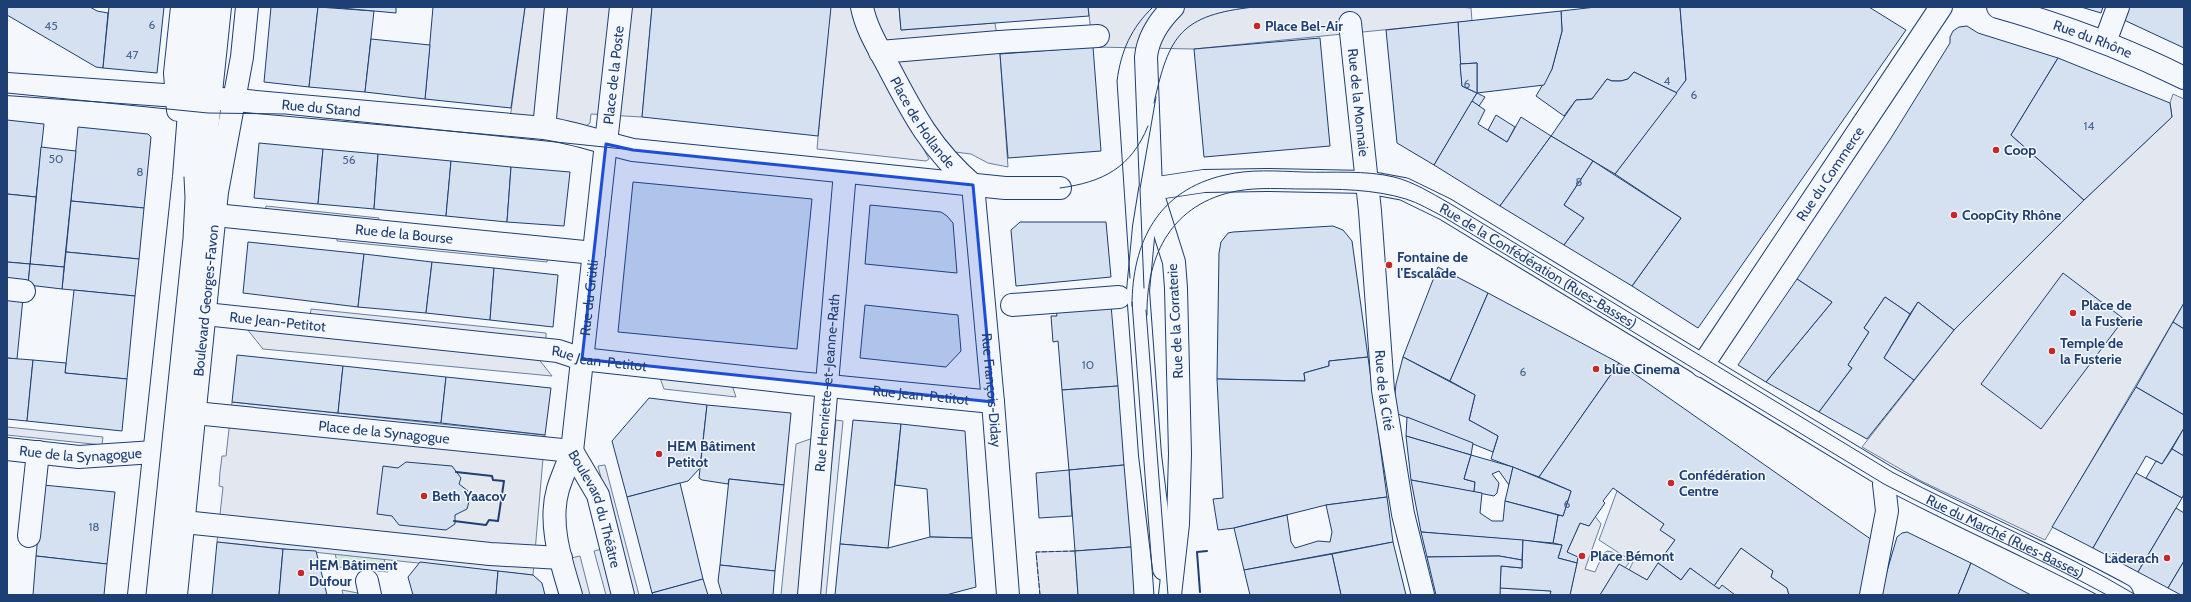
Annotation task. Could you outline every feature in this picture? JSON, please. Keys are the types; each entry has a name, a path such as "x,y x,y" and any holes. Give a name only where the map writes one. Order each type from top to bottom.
{"street":[{"path":"182,7 176,62 192,97"},
{"path":"158,595 199,7"},
{"path":"139,595 192,97 220,7"},
{"name":"Boulevard Georges-Favon","path":"176,595 217,192 242,57 247,7"},
{"path":"544,128 556,7"},
{"name":"Place de la Poste","path":"606,144 621,7"},
{"name":"Place de Hollande","path":"862,7 864,19 917,121 934,146 954,168 974,185"},
{"name":"Rue de la Corraterie","path":"1168,595 1178,524 1180,454 1176,288 1174,262 1151,189 1146,57 1155,17 1173,7"},
{"name":"Rue du Commerce","path":"1702,366 1941,7"},
{"name":"Rue du Rhône","path":"1998,7 2106,42 2184,78"},
{"path":"2106,42 2118,7"},
{"name":"Rue de la Monnaie","path":"1350,23 1366,182"},
{"path":"880,52 999,42 1098,36"},
{"name":"Rue du Stand","path":"7,84 234,100 544,128 575,133 606,144 633,150 1005,188 1060,188"},
{"name":"Rue du Grütli","path":"572,451 606,144"},
{"name":"Rue Henriette-et-Jeanne-Rath","path":"809,595 828,386 845,172"},
{"name":"Rue de la Confédération (Rues-Basses)","path":"1151,189 1204,181 1266,180 1366,182 1404,190 1445,209 1888,478"},
{"name":"Rue de la Cité","path":"1366,182 1383,390 1403,514 1423,595"},
{"name":"Rue François-Diday","path":"974,185 994,402 1008,595"},
{"path":"1151,189 1144,228 1138,291 1150,455 1168,595"},
{"name":"Rue de la Bourse","path":"215,215 594,254"},
{"path":"1012,305 1119,297"},
{"name":"Rue Jean-Petitot","path":"205,314 558,351 582,358 828,386 994,402"},
{"name":"Place de la Synagogue","path":"195,413 572,451"},
{"name":"Rue de la Synagogue","path":"7,449 80,457 154,452"},
{"name":"Boulevard du Théâtre","path":"571,595 556,541 555,515 558,490 572,451"},
{"name":"Boulevard du Théâtre","path":"572,451 598,495 623,595"},
{"path":"29,536 38,452"},
{"path":"1871,595 1887,511 1884,484 1888,478"},
{"name":"Rue du Marché (Rues-Basses)","path":"1888,478 1941,506 2037,550 2122,595"},
{"path":"184,522 490,554 561,558"}],"highlighted area":[{"path":"606,144 633,150 973,185 993,402 582,359"}],"shaded area":[{"path":"525,7 652,7 642,117 591,114 590,123 586,126 510,119"},
{"path":"830,7 899,7 901,30 995,23 1000,54 1008,167 988,163 971,154 923,148 929,159 926,161 817,149"},
{"name":"Place Bel-Air","path":"1088,7 1459,7 1471,8 1472,21 1194,49 1093,47"},
{"name":"Place de la Fusterie","path":"2173,94 2184,99 2184,303 2045,540 1921,481 1862,447 1954,330 2084,200 2172,117 2170,103"},
{"path":"266,206 379,218 378,225 265,214"},
{"path":"337,233 548,255 547,262 337,241"},
{"path":"311,309 546,333 546,341 310,317"},
{"path":"247,329 537,357 552,376 263,349"},
{"path":"657,370 730,379 736,397 664,389"},
{"path":"232,402 545,435 533,575 217,542 223,487 219,486 220,472 222,456 226,456"},
{"path":"836,420 843,421 826,595 817,595"},
{"path":"7,427 103,437 102,445 7,435"},
{"path":"816,437 800,595 781,595 796,444"},
{"path":"605,465 639,595 631,595 598,466"},
{"path":"1617,491 1664,524 1661,530 1675,540 1647,580 1629,570 1633,562 1599,540"},
{"name":"Place Bémont","path":"1595,516 1601,524 1585,569 1595,572 1603,554 1607,551 1612,552 1629,563 1625,568 1619,565 1600,595 1570,595 1578,558 1567,552 1580,523 1589,526"},
{"path":"1741,548 1773,571 1771,577 1787,588 1789,595 1735,595 1714,586"},
{"path":"602,549 615,595 606,595 594,551"},
{"path":"1075,551 1078,595 1040,595 1036,552"},
{"path":"335,553 384,559 388,572 338,567"},
{"path":"580,556 590,595 581,595 571,558"},
{"path":"1500,588 1551,591 1550,595 1500,595"},
{"path":"342,590 363,594 363,595 343,595"}],"building":[{"path":"7,7 90,7 97,11 108,13 103,68 96,67 7,15"},
{"path":"109,7 164,7 157,73 103,68"},
{"path":"271,7 318,7 309,87 264,82"},
{"path":"318,7 374,11 365,92 309,87"},
{"path":"330,7 396,7 396,13"},
{"path":"433,7 525,7 511,108 425,99"},
{"path":"652,7 831,7 818,136 642,117"},
{"path":"899,7 1088,7 1089,16 901,30"},
{"path":"1596,7 1680,7 1686,80 1677,93 1634,72 1628,79 1621,81 1612,81 1607,79 1592,99 1576,100 1564,116 1536,96 1552,69 1562,31 1561,11"},
{"path":"1680,7 1869,7 1906,30 1698,328 1632,286 1681,218 1615,174 1686,80"},
{"path":"2081,7 2103,7 2101,13"},
{"path":"2128,7 2184,7 2184,48 2124,20"},
{"path":"1561,11 1562,31 1552,69 1544,85 1477,93 1477,63 1460,64 1458,22"},
{"path":"1458,22 1462,86 1477,93 1434,165 1397,143 1386,30"},
{"name":"CoopCity Rhône","path":"1967,26 1978,33 2058,58 2011,135 2084,200 1954,330 1918,302 1910,314 1885,297 1864,328 1869,332 1848,365 1852,368 1819,412 1766,382 1832,302 1797,279 1891,138 1950,43 1950,37 1953,31 1959,27"},
{"path":"1320,38 1330,146 1204,157 1194,49"},
{"path":"371,39 430,45 425,99 365,92"},
{"path":"1093,47 1101,151 1008,158 1000,54"},
{"path":"2058,58 2170,103 2172,117 2084,200 2011,135"},
{"path":"1477,63 1477,93 1462,86 1460,64"},
{"path":"1634,72 1677,93 1615,174 1551,136 1576,100 1592,99 1607,79 1612,81 1621,81 1628,79"},
{"path":"1477,93 1485,97 1479,106 1472,101"},
{"path":"1472,101 1485,110 1478,124 1507,142 1521,117 1551,136 1500,206 1434,165"},
{"path":"1496,115 1515,127 1507,142 1488,130"},
{"path":"7,120 44,124 36,197 7,194"},
{"path":"78,127 148,134 151,137 144,208 71,201"},
{"path":"1551,136 1593,161 1564,205 1584,218 1564,245 1500,206"},
{"path":"259,143 323,149 318,204 254,198"},
{"path":"41,147 76,151 64,267 30,264"},
{"path":"323,149 378,154 374,209 318,204"},
{"path":"378,154 451,161 446,216 374,209"},
{"path":"451,161 511,167 507,222 446,216"},
{"path":"1593,161 1681,218 1632,286 1564,245 1584,218 1564,205"},
{"path":"511,167 570,172 564,226 507,222"},
{"path":"633,182 812,199 797,349 618,332"},
{"path":"7,194 36,197 30,264 7,262"},
{"path":"71,201 144,208 139,259 66,252"},
{"path":"870,205 941,212 947,216 953,223 957,273 865,264"},
{"path":"1020,222 1106,222 1111,277 1016,286 1011,230"},
{"path":"1333,226 1343,230 1352,241 1368,357 1329,361 1329,366 1304,373 1305,381 1217,379 1219,253 1221,242 1228,233 1233,232"},
{"path":"248,242 364,254 358,307 243,293"},
{"path":"66,252 139,259 135,296 62,289"},
{"path":"364,254 432,262 426,313 358,307"},
{"path":"7,262 30,264 28,285 7,283"},
{"path":"432,262 494,268 490,320 426,313"},
{"path":"30,264 64,267 62,289 28,285"},
{"path":"1438,267 1488,293 1450,381 1403,357"},
{"path":"494,268 558,275 553,327 490,320"},
{"name":"Temple de la Fusterie","path":"2063,273 2124,319 2041,429 1981,384"},
{"path":"1797,279 1832,302 1766,382 1738,365"},
{"path":"74,290 135,296 127,379 65,373"},
{"path":"1488,293 1619,363 1539,477 1491,459 1498,436 1469,420 1475,395 1450,381"},
{"path":"7,296 23,298 17,359 7,358"},
{"path":"1885,297 1910,314 1884,358 1914,380 1867,439 1819,412 1852,368 1848,365 1869,332 1864,328"},
{"path":"1918,302 1954,330 1914,380 1884,358"},
{"path":"2184,303 2184,329 2173,322"},
{"path":"865,305 958,315 961,351 946,367 860,358"},
{"path":"1111,305 1118,386 1062,390 1058,341 1053,342 1051,316 1057,316 1056,309"},
{"path":"2173,322 2184,329 2184,415 2136,387"},
{"path":"237,355 343,366 338,413 232,402"},
{"path":"1368,357 1387,497 1326,505 1234,528 1218,530 1213,499 1223,498 1217,379 1305,381 1304,373 1329,366 1329,361"},
{"path":"1403,357 1475,395 1469,420 1498,436 1493,452 1393,412 1396,384"},
{"path":"7,358 33,360 27,421 7,419"},
{"path":"33,360 66,363 65,373 127,379 122,431 27,421"},
{"name":"Confédération Centre","path":"1619,363 1872,540 1860,595 1789,595 1787,588 1771,577 1773,571 1741,548 1714,586 1690,568 1681,580 1658,563 1675,540 1660,530 1664,524 1613,488 1603,501 1605,503 1589,526 1580,523 1567,552 1578,557 1577,563 1558,558 1562,545 1553,543 1558,515 1563,516 1571,491 1539,477"},
{"path":"343,366 446,377 441,423 338,413"},
{"path":"446,377 551,388 545,435 441,423"},
{"path":"1118,386 1124,465 1069,470 1062,390"},
{"path":"2136,387 2184,415 2184,428 2162,464 2146,456 2093,548 2052,527"},
{"name":"HEM Bâtiment Petitot","path":"649,398 707,405 700,468 688,481 627,497 612,441"},
{"path":"707,405 791,413 784,485 729,479 728,484 702,480 699,478"},
{"path":"1407,417 1473,443 1471,455 1406,436"},
{"path":"853,420 901,424 888,548 840,544"},
{"path":"901,424 965,431 972,538 930,537 927,489 895,485"},
{"path":"2184,428 2184,456 2172,449"},
{"path":"1406,436 1471,455 1464,479 1475,482 1474,492 1411,480"},
{"path":"2172,449 2184,456 2184,494 2182,498 2146,478 2156,461 2162,464"},
{"path":"1471,455 1513,467 1509,485 1499,471 1492,474 1499,483 1497,493 1494,496 1474,492 1475,482 1464,479"},
{"name":"Beth Yaacov","path":"406,462 452,466 461,478 459,484 468,491 470,498 467,509 455,515 455,524 446,530 399,525 392,516 377,514 383,466 398,468"},
{"path":"1124,465 1131,547 1075,551 1069,470"},
{"path":"1513,467 1571,491 1563,516 1505,501"},
{"path":"1069,470 1072,516 1039,518 1036,473"},
{"path":"2136,473 2182,498 2138,572 2093,548"},
{"path":"729,479 784,485 775,571 720,565"},
{"path":"1411,480 1482,493 1480,513 1492,521 1503,521 1505,501 1558,515 1553,543 1421,532"},
{"path":"680,483 703,579 652,593 627,497"},
{"path":"43,485 115,492 107,564 36,556"},
{"path":"1387,497 1393,542 1244,570 1234,528 1287,515 1291,542 1295,548 1318,541 1330,542 1332,532 1326,505"},
{"path":"2176,508 2184,513 2184,561 2168,588 2138,572"},
{"path":"1421,532 1523,540 1522,560 1499,556 1427,557"},
{"path":"1907,532 1971,563 1958,595 1880,595 1897,537 1902,533"},
{"path":"930,537 972,538 976,587 946,595 835,595 840,544 888,548"},
{"path":"1523,540 1562,545 1558,558 1577,563 1570,595 1550,595 1551,591 1500,588 1501,566 1522,568"},
{"path":"217,542 283,549 279,595 212,595"},
{"path":"1393,542 1406,595 1341,595 1332,554"},
{"path":"1131,547 1134,595 1078,595 1075,551"},
{"name":"HEM Bâtiment Dufour","path":"283,549 316,551 327,595 279,595"},
{"path":"1332,554 1341,595 1250,595 1244,570"},
{"path":"36,556 107,564 104,595 33,595"},
{"path":"1499,556 1522,560 1522,568 1501,566 1500,595 1436,595 1427,557"},
{"path":"2184,561 2184,595 2181,595 2168,588"},
{"path":"420,562 498,571 496,595 413,595 408,577"},
{"path":"1658,563 1681,580 1690,568 1719,589 1722,585 1735,595 1600,595 1619,564 1647,580"},
{"path":"1971,563 2008,583 2031,595 1958,595"},
{"path":"720,565 775,571 773,595 722,595 718,581"},
{"path":"498,571 533,575 542,583 545,595 496,595"},
{"path":"703,579 708,595 653,595 652,593"}],"tram line":[{"path":"1130,278 1117,81 1121,60 1128,41 1139,23 1153,7"},
{"path":"1154,103 1166,60 1173,45 1182,32 1194,23 1210,16 1254,7"},
{"path":"7,93 208,113 285,114 633,150"},
{"path":"1144,288 1140,189 1156,97"},
{"path":"1060,188 1090,182 1114,170 1133,153 1148,126"},
{"path":"1132,306 1133,283 1137,261 1144,240 1153,222 1166,206 1182,193 1202,182 1234,173 1264,171 1372,173 1401,179 1449,203 1892,472 2076,562 2136,595"},
{"path":"146,595 183,238 185,198 184,177"},
{"path":"1147,315 1148,293 1158,252 1180,219 1196,207 1215,197 1237,191 1270,188 1355,190 1381,193 1406,199 1442,216 1884,484 2052,566 2107,595"},
{"path":"1132,302 1154,595"},
{"path":"1146,310 1168,595"}],"fence":[{"path":"1040,595 1036,552 1075,551 1076,553"}],"wall":[{"path":"454,521 486,525 489,520 498,521 504,481 493,480 492,476 456,472"},
{"path":"1200,592 1197,552 1207,551"}],"place":[{"name":"Place Bel-Air","path":"1257,26"},
{"name":"Coop","path":"1996,150"},
{"name":"CoopCity Rhône","path":"1954,215"},
{"name":"Fontaine de l'Escalade","path":"1389,265"},
{"name":"Place de la Fusterie","path":"2073,313"},
{"name":"Temple de la Fusterie","path":"2052,351"},
{"name":"blue Cinema","path":"1596,369"},
{"name":"HEM Bâtiment Petitot","path":"659,454"},
{"name":"Confédération Centre","path":"1671,483"},
{"name":"Beth Yaacov","path":"424,496"},
{"name":"Place Bémont","path":"1582,556"},
{"name":"Läderach","path":"2167,558"},
{"name":"HEM Bâtiment Dufour","path":"301,573"}]}
